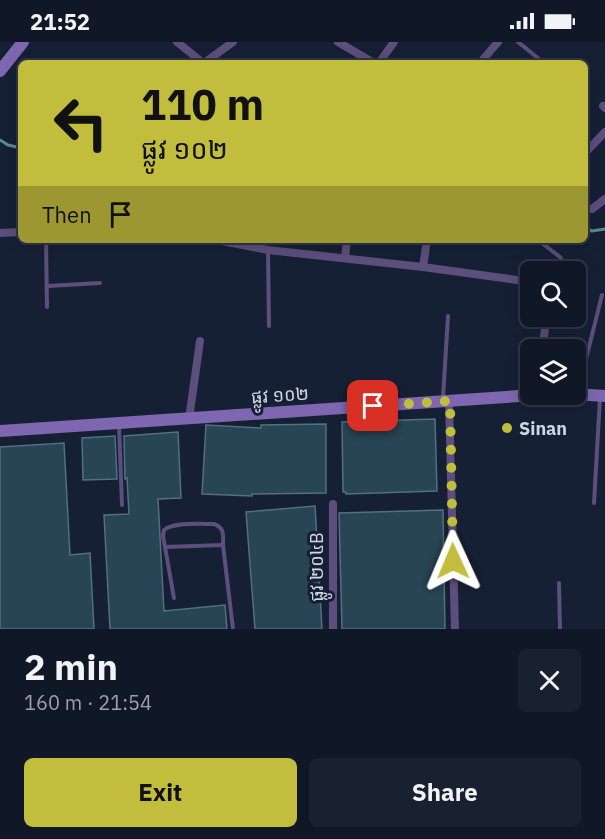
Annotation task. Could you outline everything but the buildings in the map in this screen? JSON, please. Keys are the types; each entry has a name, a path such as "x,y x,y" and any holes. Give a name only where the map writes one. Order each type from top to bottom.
{"street":[{"path":"0,71 23,42"},
{"path":"177,42 199,60"},
{"path":"207,60 233,42"},
{"path":"338,42 369,60"},
{"path":"381,60 394,42"},
{"path":"483,60 498,42"},
{"path":"588,150 605,132"},
{"path":"592,208 605,199"},
{"path":"0,233 18,232"},
{"path":"232,243 268,250 520,280"},
{"path":"345,258 347,243"},
{"path":"423,267 427,243"},
{"path":"189,419 200,341"},
{"path":"586,395 603,396"},
{"name":"ផ្លូវ ១០២","path":"0,431 520,396"},
{"path":"446,401 455,629"},
{"name":"ផ្លូវ ២០៤B","path":"333,504 333,629"}],"lane":[{"path":"518,42 540,60"},
{"path":"46,243 47,307"},
{"path":"542,243 562,261"},
{"path":"268,250 269,326"},
{"path":"48,286 100,283"},
{"path":"586,358 602,294"},
{"path":"446,401 448,316"},
{"path":"594,502 603,396"},
{"path":"118,424 122,505"},
{"path":"174,598 164,530 168,527 214,524 220,526 223,531 233,629"},
{"path":"165,547 223,545"},
{"path":"559,583 560,629"}],"waterway":[{"path":"0,140 18,147"},
{"path":"588,229 605,229"}],"place":[{"name":"Sinan","path":"507,428"}],"route":[{"path":"373,406 450,401 453,561"}]}
